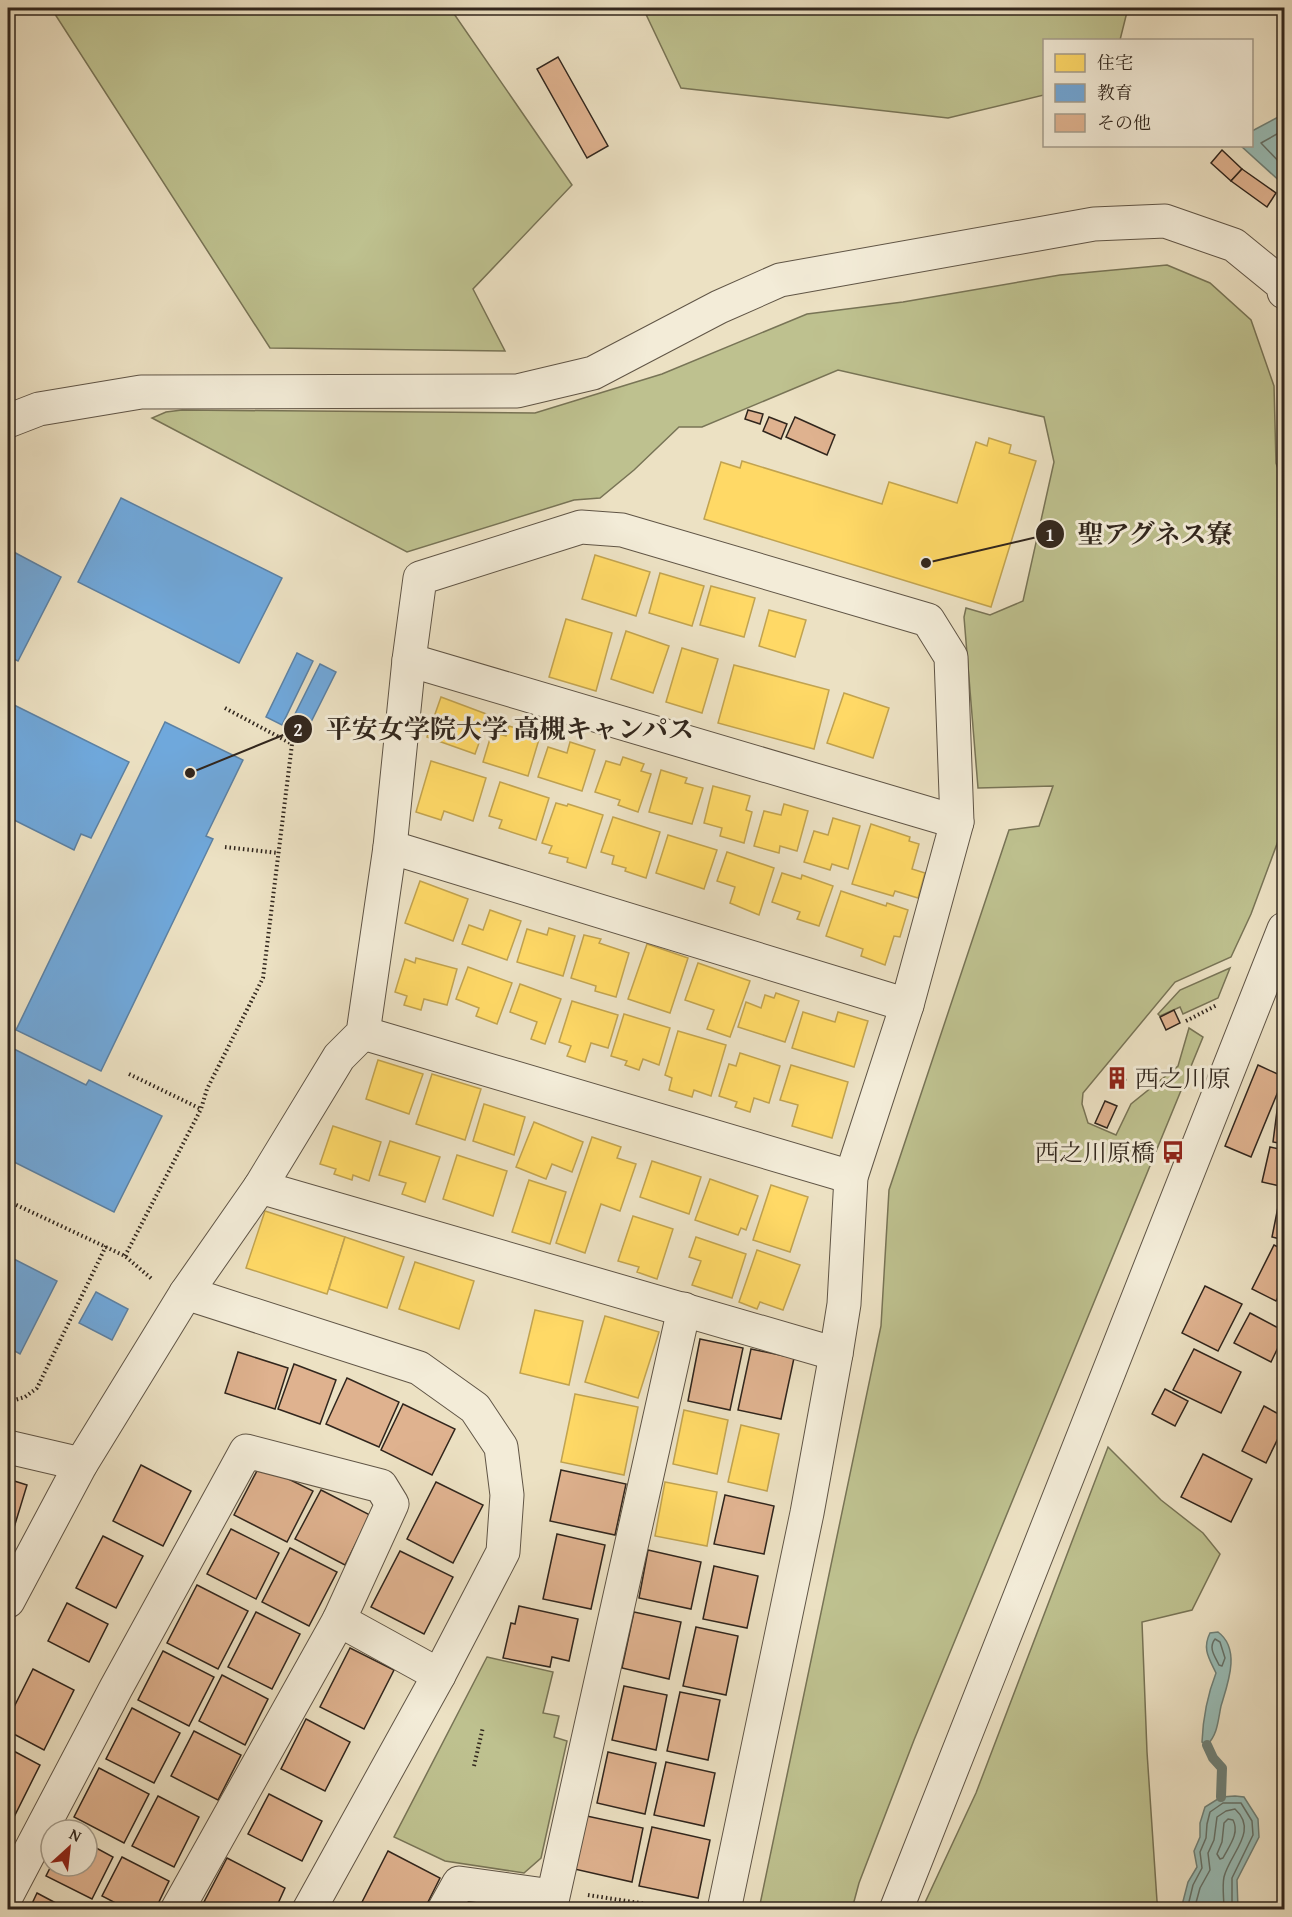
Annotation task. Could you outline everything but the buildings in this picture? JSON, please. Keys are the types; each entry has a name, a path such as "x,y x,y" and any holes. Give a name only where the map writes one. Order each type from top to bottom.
{"street":[{"path":"8,421 39,409 141,392 517,391 592,373 719,307 780,280 1094,224 1165,221 1234,245 1283,285 1284,292"},
{"path":"8,1601 81,1464 186,1293 260,1187 339,1057 363,1033 390,847 409,660 420,578 581,527 622,530 928,620 951,657 957,822 907,1005 851,1177 844,1304 836,1354 807,1513 724,1910"},
{"path":"409,660 957,822"},
{"path":"390,847 907,1005"},
{"path":"896,1910 1209,1123 1278,967 1284,929"},
{"path":"363,1033 851,1177"},
{"path":"260,1187 836,1354"},
{"path":"186,1293 419,1368 475,1408 501,1447 507,1495 503,1552 439,1675 309,1910"},
{"path":"444,1910 459,1883 551,1903 684,1310"},
{"path":"8,1447 81,1464"},
{"path":"8,1893 246,1451 381,1486 392,1504 339,1620 177,1910"},
{"path":"339,1620 439,1675"}],"path":[{"path":"125,1256 201,1109 207,1089 263,978 292,744 223,708"},
{"path":"225,847 278,853"},
{"path":"1186,1021 1207,1011"},
{"path":"129,1074 201,1109"},
{"path":"8,1201 125,1256 155,1282"},
{"path":"8,1402 25,1397 37,1388 106,1246"},
{"path":"474,1766 483,1727"},
{"path":"588,1895 685,1910"}],"green space":[{"path":"51,8 450,8 572,185 473,289 505,351 270,348"},
{"path":"643,8 1128,8 1120,39 1043,39 1043,95 948,118 681,88"},
{"path":"1167,265 1210,283 1251,320 1274,386 1276,463 1284,486 1284,825 1251,914 1231,957 1175,982 1083,1093 1082,1104 1088,1123 1116,1135 1131,1104 1178,1066 1189,1028 1203,1037 914,1740 859,1883 852,1909 759,1909 881,1326 889,1190 1009,830 1039,826 1053,786 978,788 964,617 966,608 990,615 1023,601 1054,462 1044,417 838,370 702,427 679,427 634,470 600,498 574,500 407,552 152,418 166,412 182,410 535,413 662,374 807,314 903,302 1060,275"},
{"path":"1230,968 1218,998 1183,1014 1180,1007 1160,1016 1158,1014 1180,990"},
{"path":"1108,1447 1161,1500 1203,1533 1220,1554 1192,1610 1142,1622 1147,1752 1157,1901 1161,1909 922,1909 976,1793"},
{"path":"487,1657 553,1672 543,1713 559,1716 554,1737 567,1741 541,1858 524,1873 445,1861 394,1837"}],"water":[{"path":"1284,114 1284,185 1242,147 1253,147 1253,130"},
{"path":"1218,1632 1225,1639 1229,1648 1231,1667 1217,1727 1207,1745 1202,1742 1203,1724 1216,1673 1207,1653 1207,1644 1210,1633"},
{"path":"1221,1797 1244,1797 1258,1819 1259,1837 1237,1880 1238,1909 1181,1909 1188,1882 1197,1867 1194,1851 1200,1837 1200,1823 1205,1807"}],"waterway":[{"path":"1207,1745 1213,1758 1222,1768 1221,1797"}],"place":[{"name":"聖アグネス寮","path":"926,563"},
{"name":"平安女学院大学 高槻キャンパス","path":"190,773"},
{"name":"西之川原","path":"1117,1078"},
{"name":"西之川原橋","path":"1173,1152"}]}
